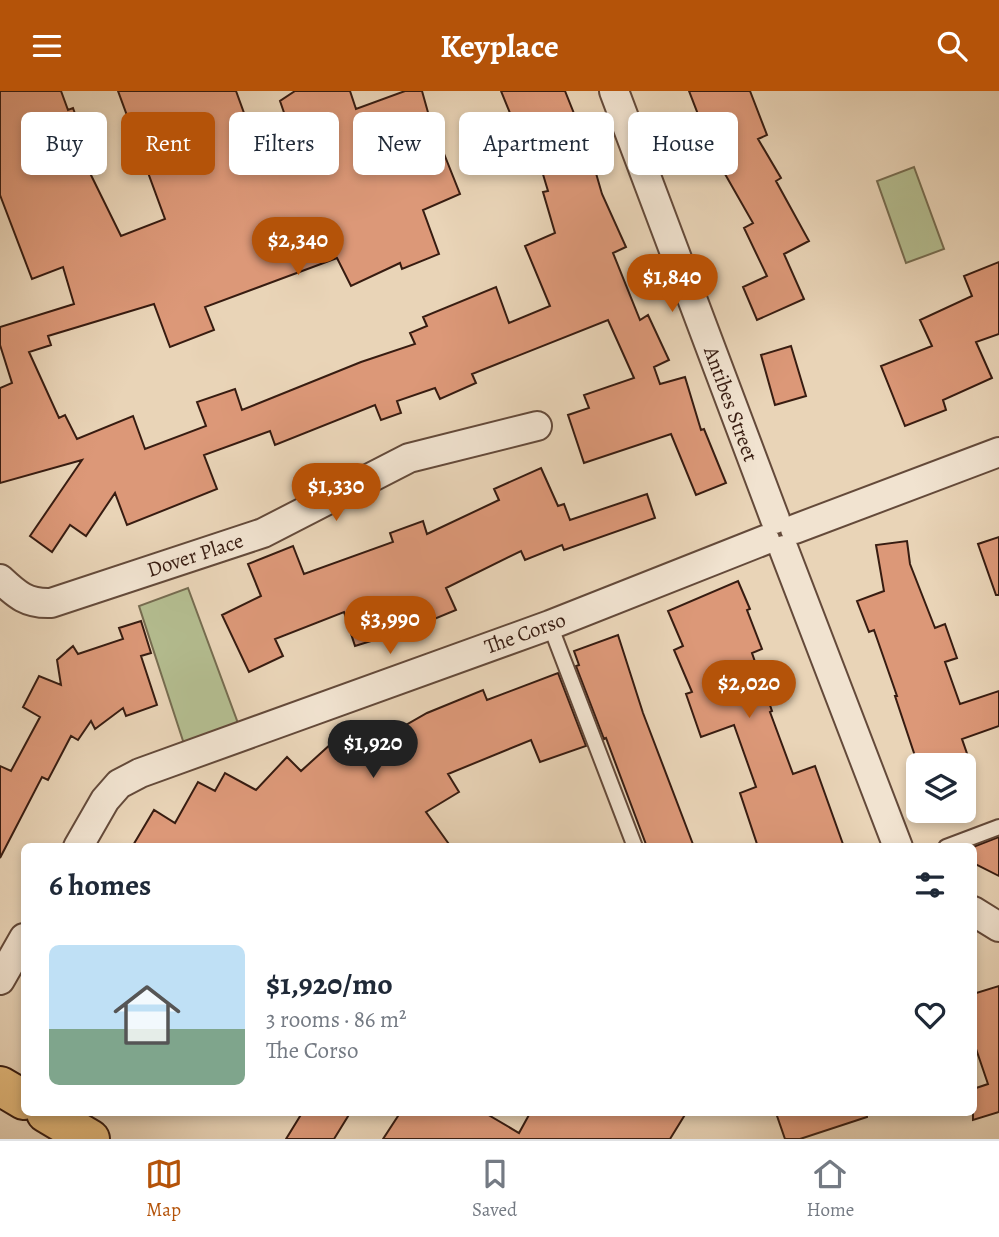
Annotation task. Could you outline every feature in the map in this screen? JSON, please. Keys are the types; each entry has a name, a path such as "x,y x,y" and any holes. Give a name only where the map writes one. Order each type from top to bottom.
{"main road":[{"path":"0,1086 21,1098"},
{"path":"51,1116 90,1139"}],"street":[{"name":"Antibes Street","path":"614,91 896,843"},
{"name":"Dover Place","path":"0,579 17,594 35,604 51,603 263,533 409,458 537,426"},
{"name":"The Corso","path":"80,843 105,800 119,784 140,772 550,625 780,534 999,452"},
{"path":"977,913 999,927"},
{"path":"0,980 21,943"}],"lane":[{"path":"550,625 633,843"},
{"path":"957,843 999,827"}],"green space":[{"path":"914,167 944,249 906,263 877,181"},
{"path":"188,588 239,726 185,747 139,606"}],"building":[{"path":"0,91 61,91 68,110 73,108 74,112 21,112 21,175 91,175 121,236 165,219 149,175 215,175 215,112 126,112 118,91 236,91 244,112 229,112 229,175 339,175 339,112 284,112 280,101 295,91 350,91 356,109 405,91 422,91 428,112 353,112 353,175 445,175 445,156 460,194 423,210 439,254 402,269 400,263 351,286 337,258 205,307 214,330 170,347 154,304 48,336 51,345 29,352 59,418 65,415 77,439 133,416 145,449 206,426 197,402 235,389 242,410 361,362 415,344 410,333 427,326 423,317 496,287 509,323 550,306 525,246 555,233 543,192 548,191 543,175 596,175 602,194 626,247 613,253 640,320 648,315 669,360 654,367 660,384 685,377 701,430 704,429 726,483 696,495 671,434 584,463 568,415 589,408 584,395 634,378 608,320 472,374 476,383 440,399 435,388 397,401 401,413 381,420 375,405 275,445 270,431 204,455 217,489 127,525 115,493 86,536 70,525 52,552 30,536 82,460 0,483 0,388 12,383 0,345 0,327 74,304 63,267 32,279 0,195"},
{"path":"501,91 565,91 573,112 510,112"},
{"path":"689,91 750,91 767,135 758,139 781,178 776,181 809,241 784,254 804,299 757,320 743,287 767,276 744,228 753,223 726,175 738,175 738,112 697,112"},
{"path":"999,262 999,334 976,342 992,378 943,400 946,410 905,426 881,366 932,346 920,320 972,296 964,276"},
{"path":"791,346 806,396 775,405 761,355"},
{"path":"541,468 558,506 564,504 570,520 647,494 655,518 564,550 562,545 525,560 521,551 446,588 456,610 427,622 423,613 384,626 387,636 355,646 344,612 275,639 283,656 249,672 222,615 261,596 248,564 293,546 304,574 393,542 390,533 423,521 427,534 499,500 494,489"},
{"path":"999,537 999,595 996,595 978,544"},
{"path":"907,541 910,564 935,628 945,624 957,658 945,662 960,704 999,691 999,726 962,739 967,753 914,753 874,630 869,632 857,601 884,591 876,545"},
{"path":"738,581 762,649 752,653 793,774 815,766 843,843 757,843 740,793 756,787 734,725 701,737 686,694 692,692 674,650 683,646 668,611"},
{"path":"141,621 151,653 141,656 157,705 126,716 123,708 95,729 91,721 78,740 71,736 48,780 42,777 0,858 0,766 11,771 40,717 23,707 39,676 61,685 57,660 73,646 78,654 123,639 119,628"},
{"path":"618,635 643,713 692,843 645,843 576,666 579,665 574,651"},
{"path":"558,673 586,746 540,762 531,740 448,774 459,792 426,812 448,843 134,843 154,810 175,823 198,782 215,791 225,773 256,790 287,757 301,771 332,743 340,752 353,740 362,750 427,713 483,690 487,700"},
{"path":"999,837 999,876 977,865 977,845"},
{"path":"999,986 999,1112 973,1120 973,1116 977,1116 977,1088 988,1084 977,1052 977,993"},
{"path":"300,1116 348,1116 334,1139 286,1139"},
{"path":"398,1116 490,1116 519,1133 528,1116 684,1116 670,1139 383,1139"},
{"path":"777,1116 867,1116 800,1139 785,1139"}]}
